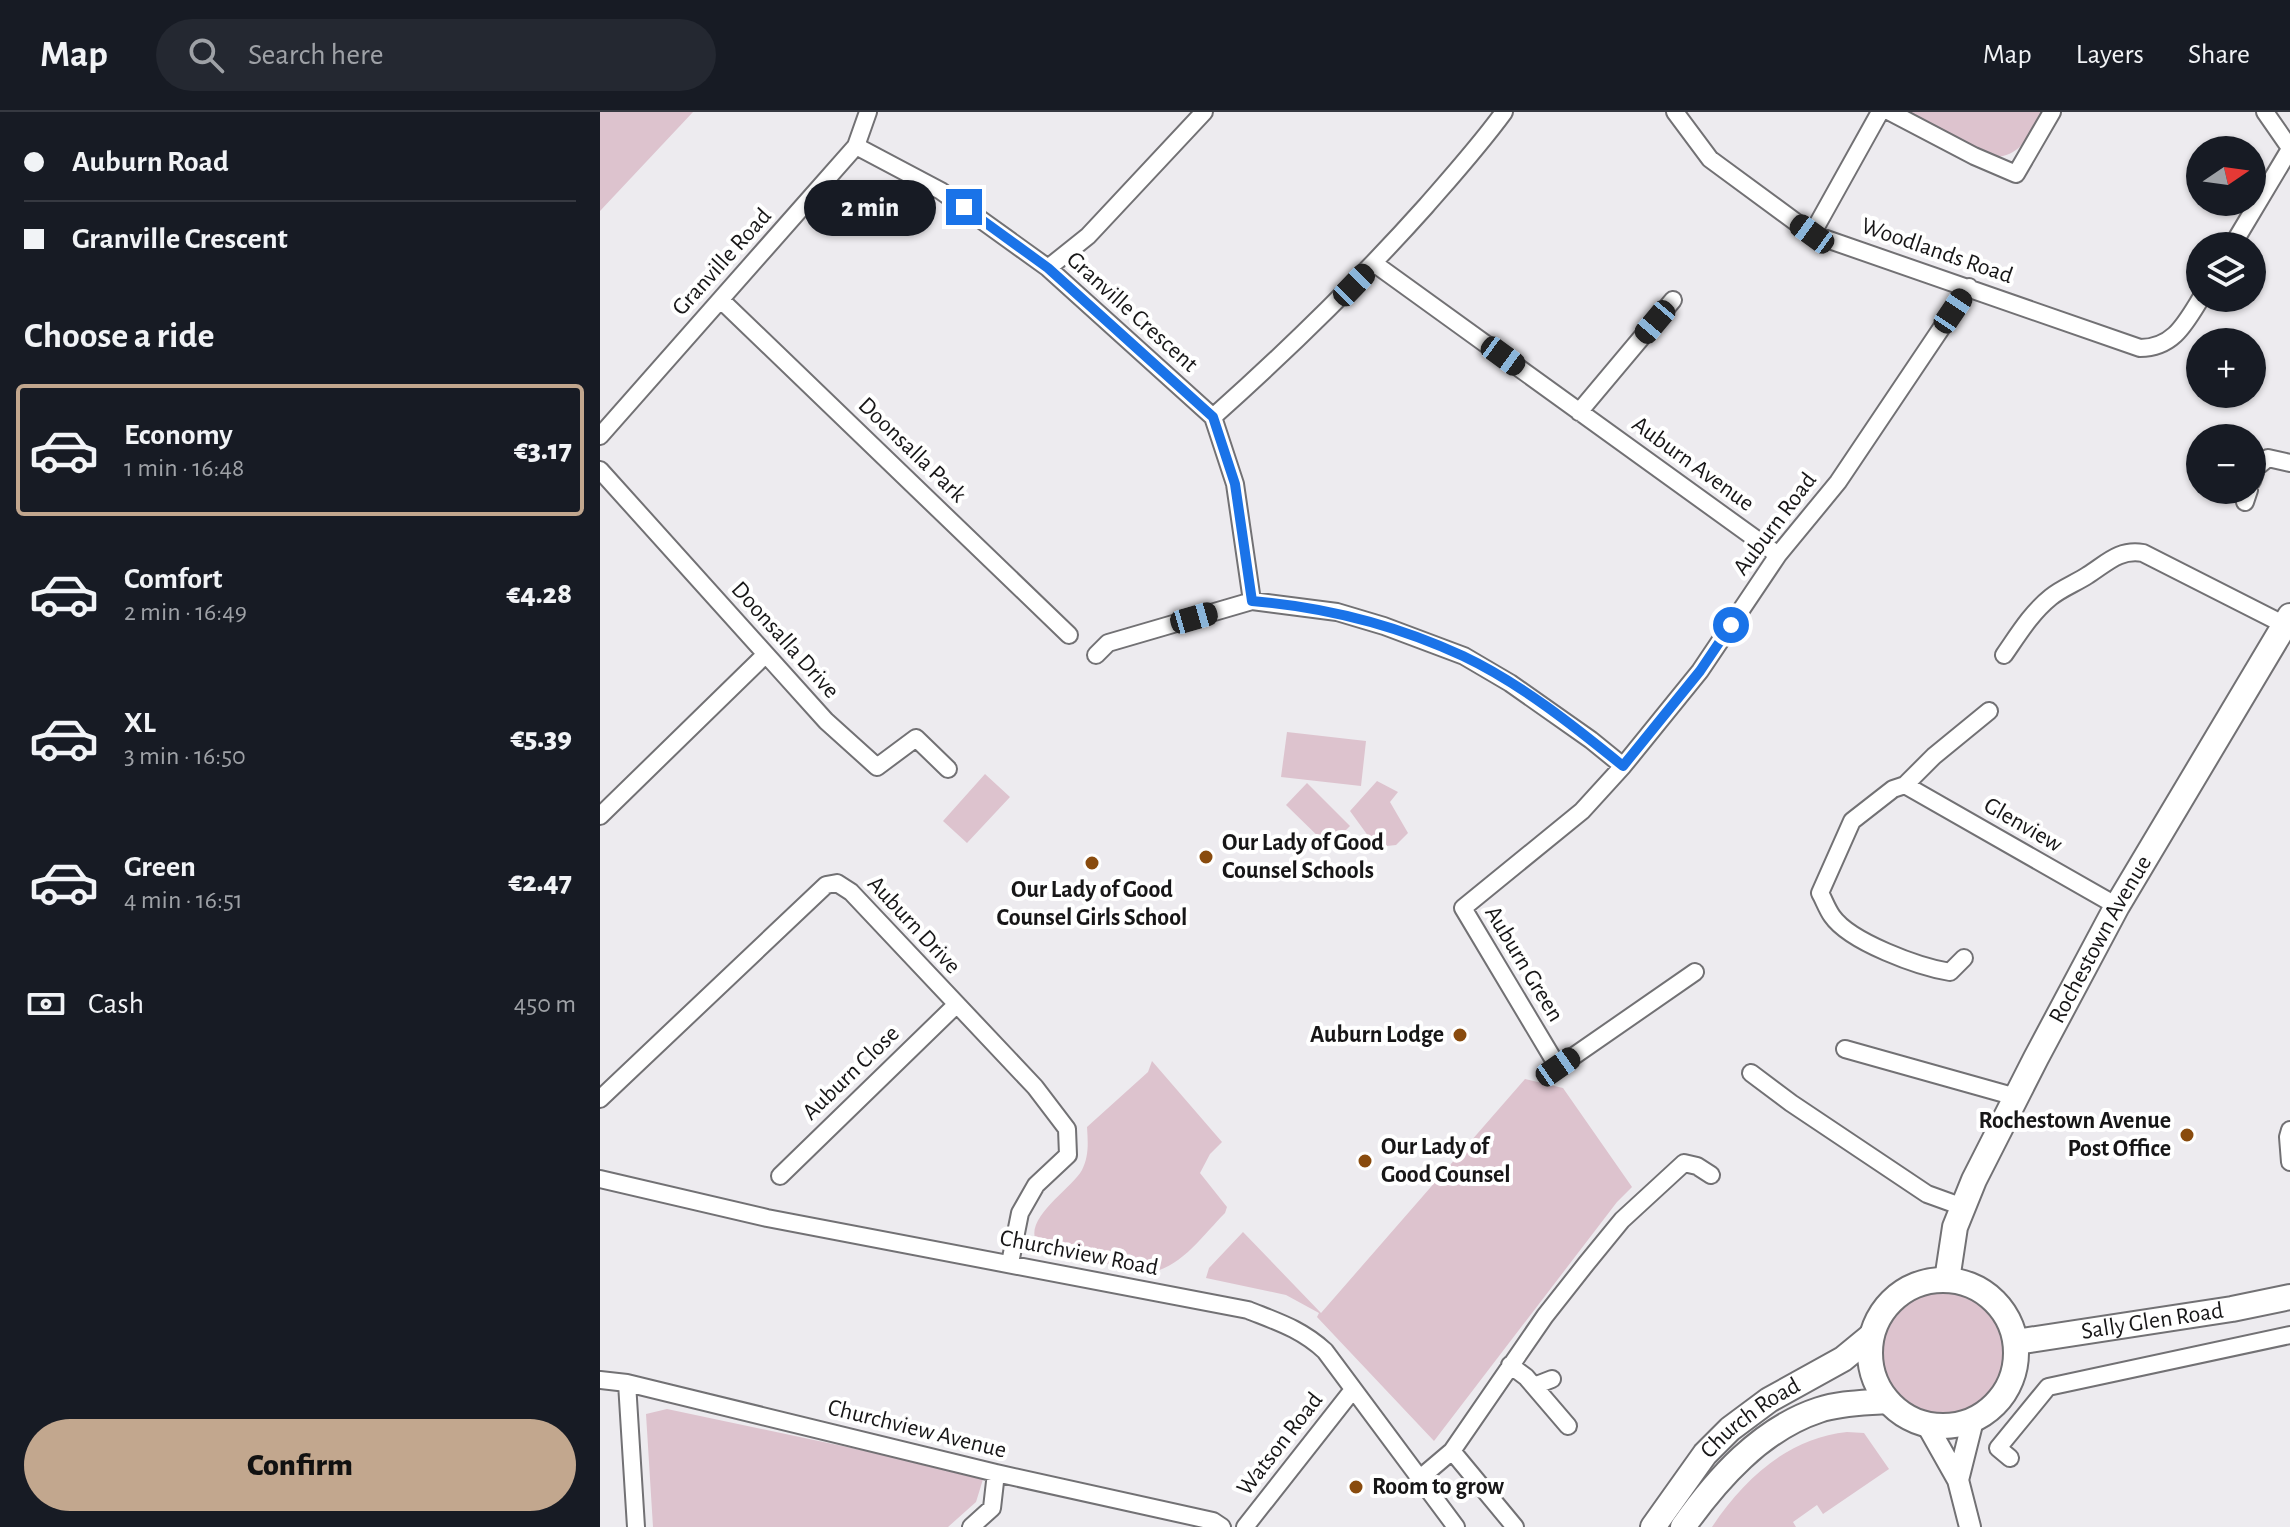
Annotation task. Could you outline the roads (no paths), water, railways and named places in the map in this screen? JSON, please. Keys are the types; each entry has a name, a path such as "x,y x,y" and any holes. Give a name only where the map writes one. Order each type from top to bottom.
{"main road":[{"name":"Rochestown Avenue","path":"1947,1280 1955,1227 2016,1097 2117,906 2288,620"},
{"path":"1933,1279 1947,1280 1977,1287 1995,1300 2009,1320 2016,1342 2016,1366 2008,1388 1993,1407 1973,1420 1951,1426 1927,1425 1905,1416 1887,1401 1875,1380 1869,1359 1871,1336 1879,1315 1893,1298 1912,1286 1933,1279"},
{"name":"Sally Glen Road","path":"2016,1342 2216,1312 2290,1297"},
{"name":"Church Road","path":"1653,1527 1698,1462 1730,1429 1769,1400 1843,1359 1871,1336"},
{"name":"Church Road","path":"1683,1527 1725,1475 1784,1426 1820,1410 1887,1401"}],"street":[{"name":"Granville Road","path":"600,436 856,146 868,112"},
{"path":"1048,268 1088,236 1204,112"},
{"path":"1213,417 1312,327 1375,264 1482,142 1504,112"},
{"name":"Woodlands Road","path":"1675,112 1710,159 1812,234 2140,348 2162,345 2172,339 2192,312"},
{"path":"1812,234 1880,112"},
{"path":"1890,112 2016,174 2052,112"},
{"path":"2240,232 2290,148 2265,112"},
{"name":"Granville Crescent","path":"856,146 941,191 1048,268 1213,417 1235,484 1252,601"},
{"name":"Auburn Avenue","path":"1375,264 1778,555"},
{"name":"Auburn Road","path":"1463,908 1582,811 1623,766 1700,671 1778,555 1838,482 1969,287"},
{"name":"Doonsalla Park","path":"721,300 1069,635"},
{"path":"1579,412 1673,300"},
{"path":"2266,460 2290,463"},
{"name":"Doonsalla Drive","path":"600,470 826,721 877,767 916,738 948,769"},
{"path":"2004,655 2032,615 2053,595 2091,574 2105,561 2129,551 2143,553 2288,620"},
{"path":"1096,655 1108,643 1252,601 1337,612 1464,656 1510,683 1623,766"},
{"path":"600,816 765,655"},
{"path":"1964,958 1950,972 1928,969 1855,935 1833,917 1820,893 1852,821 1893,789 1905,785 1934,756 1989,711"},
{"name":"Glenview","path":"1905,785 2117,906"},
{"name":"Auburn Drive","path":"600,1099 826,885 837,883 851,892 1035,1087 1067,1129 1068,1155 1036,1185 1020,1213 1010,1263"},
{"name":"Auburn Green","path":"1463,908 1558,1067 1695,972"},
{"name":"Auburn Close","path":"780,1176 956,1005"},
{"path":"1845,1049 2016,1097"},
{"path":"1751,1073 1927,1194 1963,1207"},
{"path":"2290,1130 2290,1162"},
{"path":"1419,1479 1452,1451 1545,1316 1622,1220 1684,1163 1697,1166 1711,1175"},
{"name":"Churchview Road","path":"600,1179 767,1218 1248,1310 1307,1334 1325,1351 1456,1527"},
{"path":"2010,1458 1998,1448 2048,1387 2290,1335"},
{"path":"1510,1365 1534,1386 1568,1426"},
{"path":"1534,1386 1552,1379"},
{"name":"Churchview Avenue","path":"600,1380 627,1383 996,1473 1213,1521 1222,1527"},
{"path":"627,1383 636,1527"},
{"name":"Watson Road","path":"1245,1527 1352,1391"},
{"path":"1958,1480 1973,1420"},
{"path":"1927,1425 1958,1480 1970,1527"},
{"path":"1452,1451 1515,1527"},
{"path":"971,1527 992,1508 996,1473"}],"place":[{"name":"Our Lady of Good Counsel Schools","path":"1206,857"},
{"name":"Our Lady of Good Counsel Girls School","path":"1092,863"},
{"name":"Auburn Lodge","path":"1460,1035"},
{"name":"Rochestown Avenue Post Office","path":"2187,1135"},
{"name":"Our Lady of Good Counsel","path":"1365,1161"},
{"name":"Room to grow","path":"1356,1487"}]}
